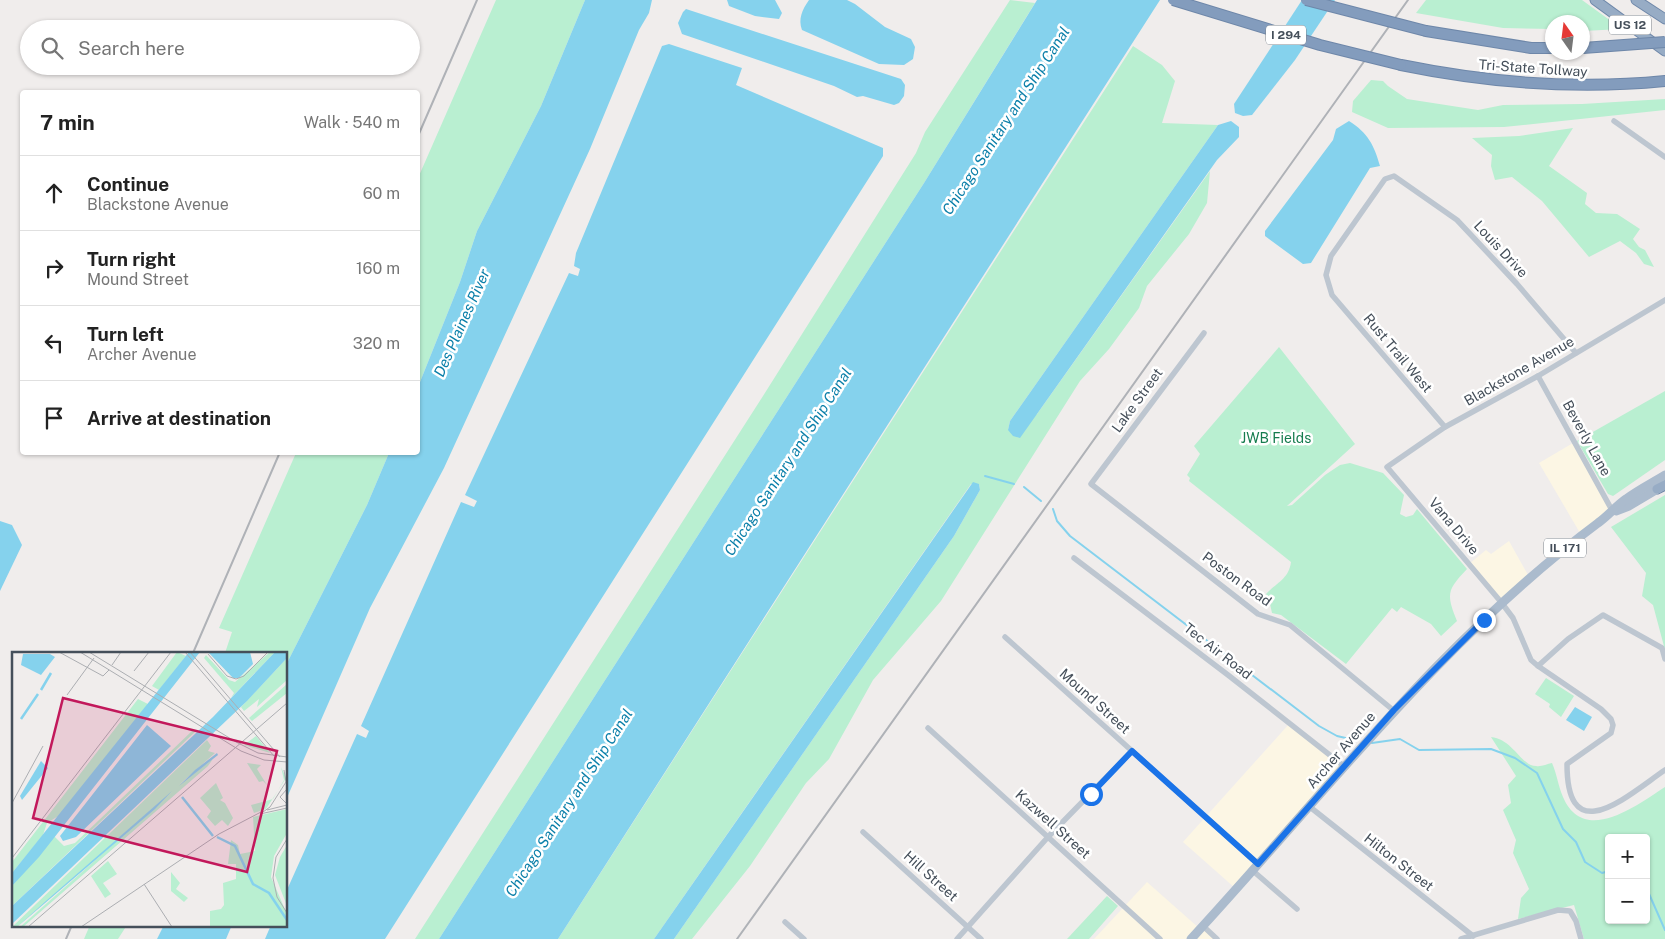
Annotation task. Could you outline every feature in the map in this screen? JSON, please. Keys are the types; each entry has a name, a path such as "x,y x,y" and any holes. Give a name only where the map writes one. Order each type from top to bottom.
{"highway":[{"name":"Tri-State Tollway","path":"1173,0 1320,45 1454,76 1515,83 1590,86 1665,81"},
{"name":"Tri-State Tollway","path":"1306,0 1426,31 1522,47 1545,48"},
{"name":"US 12","path":"1595,0 1665,51"},
{"name":"US 12","path":"1636,0 1665,19"},
{"name":"Tri-State Tollway","path":"1590,47 1665,42"}],"main road":[{"name":"Archer Avenue","path":"1191,939 1394,710 1501,602 1559,553 1613,512 1625,500 1665,475"},
{"name":"Archer Avenue","path":"1613,512 1629,506 1662,486"}],"street":[{"path":"1614,121 1665,158"},
{"name":"Louis Drive","path":"1332,295 1326,275 1331,256 1385,179 1394,176 1458,220 1517,284 1576,353"},
{"name":"Rust Trail West","path":"1332,295 1445,427"},
{"name":"Blackstone Avenue","path":"1387,468 1445,427 1538,376 1665,300"},
{"name":"Lake Street","path":"1091,484 1204,333"},
{"name":"Beverly Lane","path":"1538,376 1613,512"},
{"name":"Vana Drive","path":"1387,468 1501,602 1519,631 1528,655 1538,666"},
{"name":"Poston Road","path":"1091,484 1258,614 1290,625 1394,710"},
{"name":"Tec Air Road","path":"1074,558 1228,674 1345,767"},
{"path":"1665,659 1662,648 1603,615 1568,638 1538,666 1601,709 1611,719 1611,733 1567,764 1567,780 1571,798 1579,807 1590,812 1604,811 1665,770"},
{"name":"Mound Street","path":"1005,637 1132,751 1297,909"},
{"name":"Kazwell Street","path":"928,728 1160,939"},
{"path":"957,939 1048,837 1132,751"},
{"name":"Hilton Street","path":"1310,807 1472,936"},
{"name":"Hill Street","path":"863,832 981,939"},
{"path":"1461,939 1558,910 1570,911 1576,921 1581,939"},
{"path":"785,922 804,939"},
{"path":"1203,926 1217,939"}],"shaded area":[{"path":"1573,443 1611,511 1580,533 1539,463"},
{"path":"1509,541 1528,575 1500,601 1469,564 1486,550 1491,554"},
{"path":"1289,724 1344,765 1235,888 1183,842"},
{"path":"1147,882 1199,928 1204,929 1215,939 1094,939"}],"green space":[{"path":"496,0 585,0 541,106 477,231 460,282 420,382 420,173"},
{"path":"1010,0 1035,3 924,183 439,939 415,939 763,396 916,153 925,132"},
{"path":"1426,0 1582,0 1622,29 1590,31 1590,15 1545,15 1545,29 1503,28 1416,13"},
{"path":"1133,46 1162,65 1175,81 1162,123 1218,125 1010,421 1008,430 1037,414 1210,171 1207,203 1189,234 1147,286 1139,308 1109,349 1080,381 941,601 873,680 829,759 806,783 750,866 692,939 674,939 954,536 980,490 979,484 971,484 654,939 558,939"},
{"path":"1371,80 1383,81 1407,99 1478,110 1503,105 1582,104 1665,99 1665,110 1504,127 1388,128 1352,112 1353,101"},
{"path":"1573,128 1549,166 1587,193 1585,204 1596,213 1617,214 1640,229 1633,239 1639,247 1645,250 1654,267 1644,264 1636,253 1620,241 1589,257 1542,201 1512,177 1495,180 1491,166 1492,155 1472,138 1519,136"},
{"name":"JWB Fields","path":"1279,347 1355,444 1287,506 1292,505 1325,475 1340,465 1350,463 1383,473 1404,495 1400,514 1406,517 1413,515 1417,509 1467,569 1455,582 1450,593 1451,604 1457,621 1441,636 1431,624 1401,607 1397,612 1392,608 1346,664 1281,615 1272,613 1270,604 1273,602 1266,594 1285,577 1291,562 1189,481 1190,478 1187,475 1200,454 1194,446"},
{"path":"1665,391 1665,460 1613,496 1608,494 1577,441"},
{"path":"295,455 388,455 367,505 288,661 288,652 225,652 232,632 219,628"},
{"path":"1665,495 1665,650 1653,605 1642,596 1646,573 1611,527"},
{"path":"1546,678 1574,696 1561,717 1549,707 1550,704 1535,694"},
{"path":"1491,737 1505,742 1531,765 1540,766 1552,763 1563,797 1572,811 1584,819 1597,820 1611,817 1626,811 1665,787 1665,939 1584,939 1574,905 1518,919 1521,898 1529,889 1513,853 1516,840 1503,810 1511,803 1508,785 1516,776"},
{"path":"1107,896 1118,906 1089,939 1067,939"},
{"path":"90,926 126,926 118,939 84,939"}],"water":[{"name":"Des Plaines River","path":"585,0 652,0 649,13 639,30 590,149 444,468 370,608 288,795 288,661 367,505 388,455 420,455 420,382 460,282 477,231 541,106"},
{"path":"727,0 775,0 782,13 779,19 755,16 729,6"},
{"path":"809,0 847,0 855,4 885,27 911,39 915,47 913,59 904,65 879,64 802,30 801,15"},
{"name":"Chicago Sanitary and Ship Canal","path":"1037,0 1160,0 558,939 439,939 924,183"},
{"path":"1302,0 1335,0 1295,60 1252,115 1243,116 1235,113 1234,104"},
{"path":"686,9 901,79 905,85 904,96 899,103 894,105 863,96 857,97 834,86 682,34 678,23"},
{"path":"669,44 742,68 736,85 883,148 883,156 385,939 265,939 271,926 288,926 288,888 357,734 366,738 369,731 361,726 461,502 474,507 477,501 465,495 569,273 578,276 580,269 574,266 576,253 662,46"},
{"path":"1231,121 1239,127 1239,137 1217,160 1020,438 1013,436 1008,430 1010,421 1218,125"},
{"path":"1349,121 1366,135 1380,166 1370,168 1311,263 1303,264 1265,236 1265,231 1333,140 1336,129"},
{"path":"973,482 979,484 980,490 954,536 674,939 654,939"},
{"path":"0,521 12,525 22,545 0,591"},
{"path":"1575,707 1592,717 1584,731 1566,720"},
{"path":"164,926 232,926 226,939 157,939"}],"waterway":[{"path":"985,476 1014,484"},
{"path":"1024,487 1041,501"},
{"path":"1053,509 1057,521 1070,536 1319,726 1337,736 1350,739"},
{"path":"1372,743 1400,739 1419,750 1491,749 1515,758 1537,773 1563,829 1576,842 1585,862 1602,873 1605,872"},
{"path":"1650,896 1665,930"}],"railway":[{"path":"420,131 477,0"},
{"path":"737,939 1408,0"},
{"path":"193,652 279,455"},
{"path":"66,939 72,926"}],"route":[{"path":"1091,794 1132,751 1258,864 1394,710 1484,620"}]}
